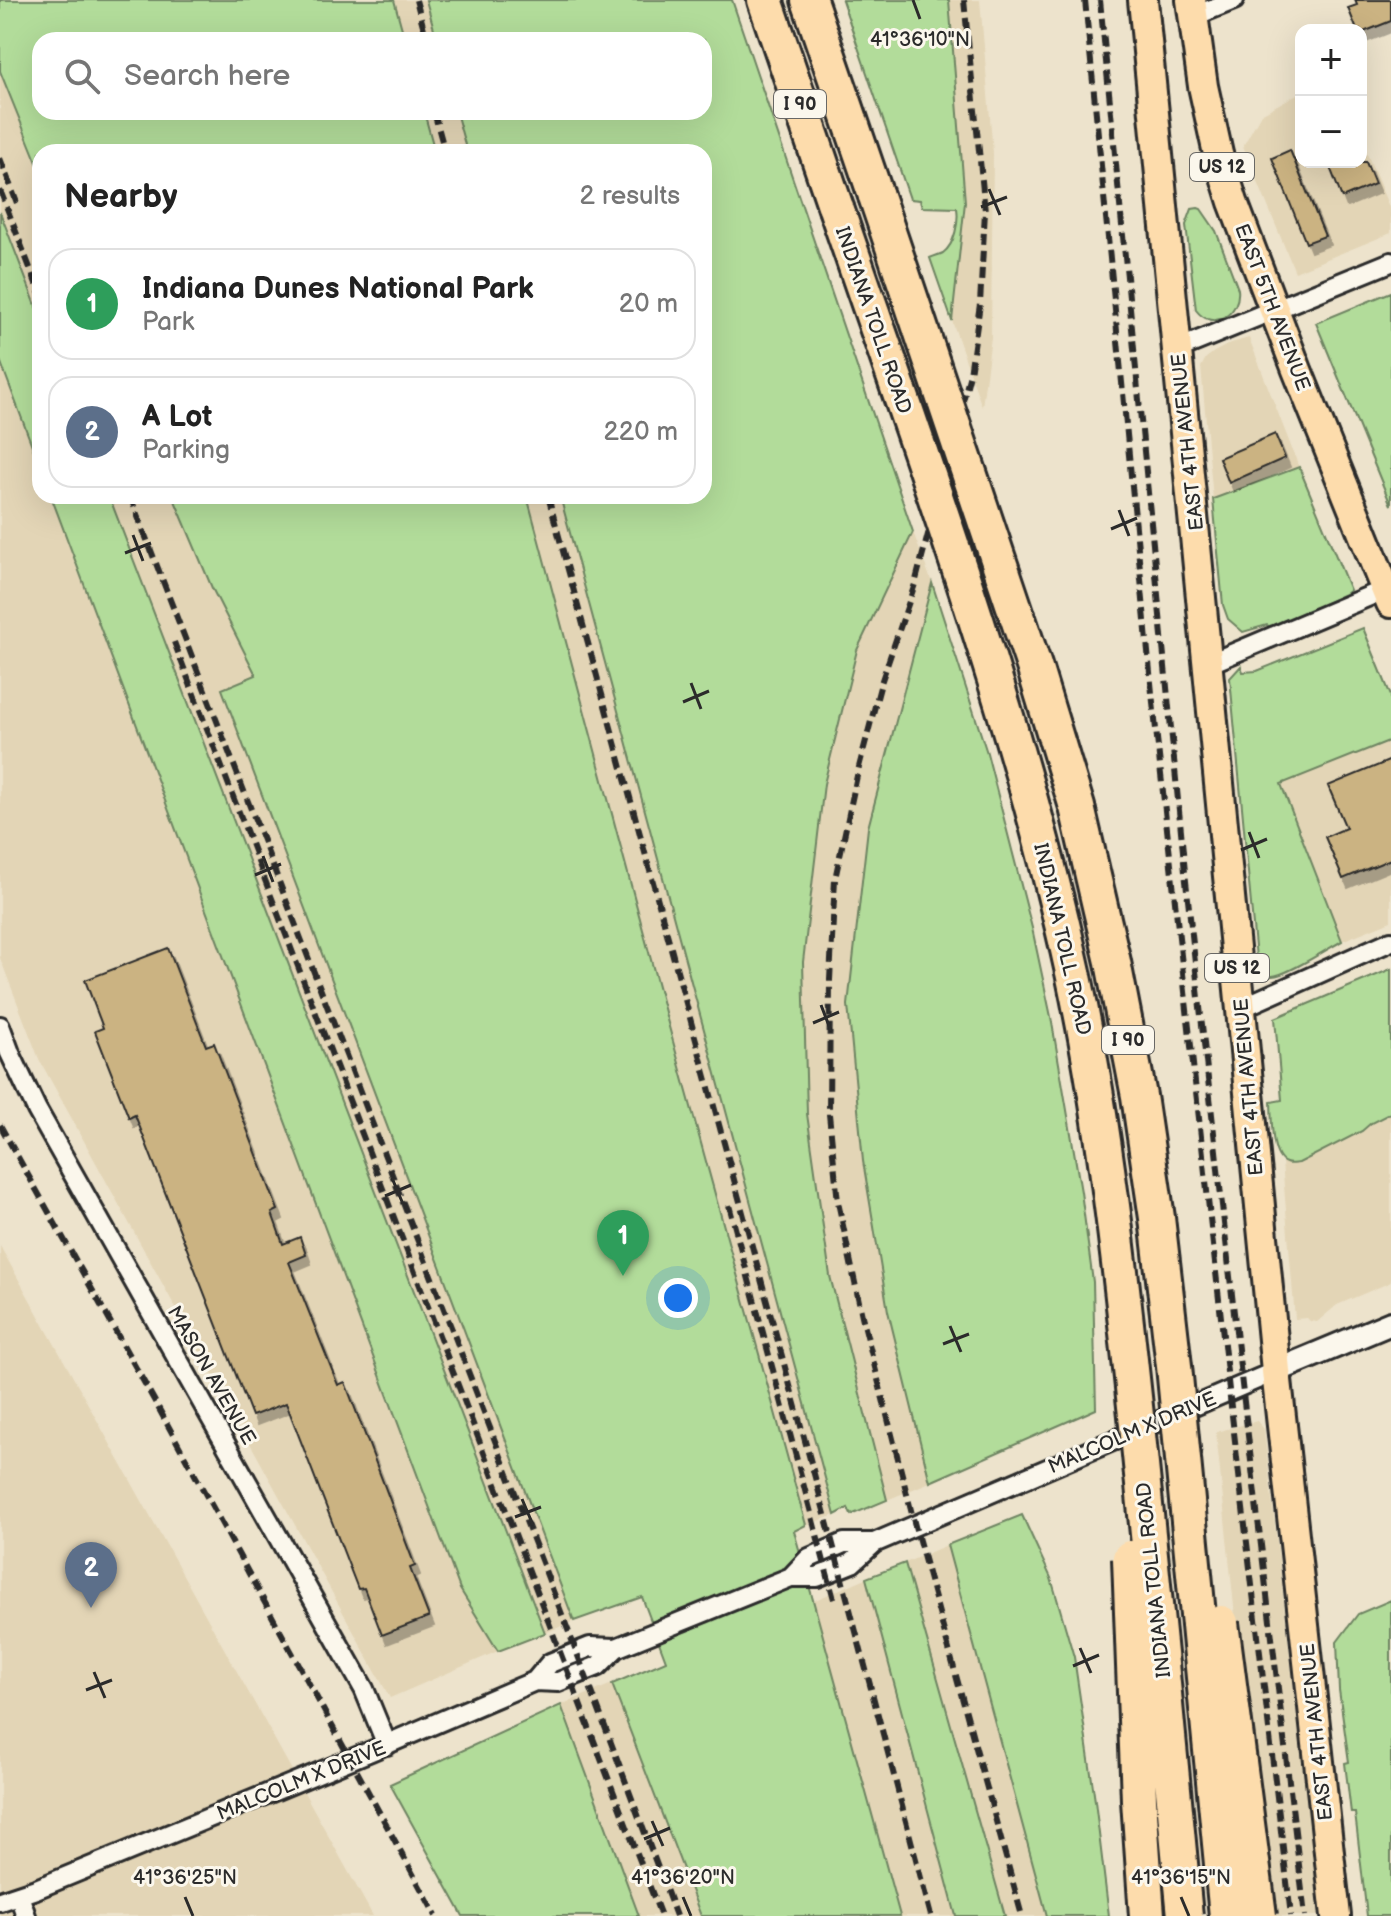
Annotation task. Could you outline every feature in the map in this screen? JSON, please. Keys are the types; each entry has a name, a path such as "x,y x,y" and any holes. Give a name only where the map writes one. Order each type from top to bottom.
{"highway":[{"name":"INDIANA TOLL ROAD","path":"765,0 995,678 1036,818 1073,974 1116,1225 1185,1916"},
{"name":"INDIANA TOLL ROAD","path":"809,0 1016,610 1077,807 1113,962 1139,1096 1157,1218 1227,1916"},
{"path":"1174,1366 1217,1589 1259,1916"},
{"path":"1132,1385 1130,1577 1147,1916"}],"main road":[{"name":"EAST 5TH AVENUE","path":"1192,8 1203,86 1218,154 1233,202 1273,310 1389,593"},
{"name":"EAST 4TH AVENUE","path":"1144,9 1276,1371 1336,1916"}],"street":[{"path":"1192,8 1234,0"},
{"path":"1178,349 1391,262"},
{"path":"1208,664 1389,593"},
{"path":"1241,1008 1391,941"},
{"name":"MASON AVENUE","path":"0,1026 37,1110 364,1689 387,1745"},
{"name":"MALCOLM X DRIVE","path":"0,1901 387,1745 535,1681 550,1663 590,1647 616,1648 791,1577 809,1558 832,1548 844,1543 874,1543 1391,1323"},
{"path":"19,1895 26,1916"}],"shaded area":[{"path":"394,0 426,0 435,32 403,32"},
{"path":"949,0 980,0 993,153 991,337 982,407 952,321 965,202"},
{"path":"0,71 32,150 32,295 0,212"},
{"path":"1295,95 1295,168 1367,168 1367,154 1391,212 1391,233 1295,272 1243,146 1261,114"},
{"path":"426,120 458,120 465,144 433,144"},
{"path":"1249,338 1299,467 1213,499 1201,367 1214,352"},
{"path":"0,360 32,446 32,504 54,504 460,1589 498,1651 390,1698 39,1059 0,958"},
{"path":"112,504 176,504 212,588 256,676 222,689 574,1621 545,1633"},
{"path":"529,504 562,504 835,1515 806,1525"},
{"path":"913,532 932,583 868,828 848,1005 863,1161 888,1311 930,1482 887,1500 830,1276 807,1114 803,962 824,784 857,650"},
{"path":"1391,740 1391,921 1342,941 1280,784"},
{"path":"1391,1113 1391,1282 1337,1305 1317,1322 1307,1318 1295,1319 1282,1162 1299,1163"},
{"path":"0,1246 373,1916 0,1916"},
{"path":"1257,1421 1264,1429 1320,1916 1271,1916 1246,1723 1216,1432"},
{"path":"947,1545 1047,1916 1005,1916 905,1563"},
{"path":"866,1578 956,1916 900,1916 813,1601"},
{"path":"612,1684 701,1916 639,1916 561,1705"}],"green space":[{"path":"0,0 394,0 403,32 32,32 32,120 426,120 433,144 32,144 32,150 0,71"},
{"path":"426,0 732,0 913,532 857,650 824,784 803,962 807,1114 830,1276 887,1500 851,1515 848,1508 835,1515 562,504 712,504 712,144 465,144 458,120 712,120 712,32 435,32"},
{"path":"842,0 949,0 965,202 952,321 930,258 943,253 951,244 957,226 957,208 922,207 920,200 910,199"},
{"path":"1198,208 1216,231 1238,289 1235,306 1218,320 1203,317 1196,310 1186,225 1192,209"},
{"path":"0,212 32,295 32,446 0,360"},
{"path":"1391,292 1391,505 1316,323"},
{"path":"1299,467 1350,590 1272,628 1267,625 1243,632 1228,619 1223,605 1213,499"},
{"path":"54,504 112,504 545,1633 498,1651 460,1589"},
{"path":"176,504 529,504 806,1525 794,1531 900,1916 701,1916 612,1684 666,1661 642,1597 574,1621 222,689 256,675 212,588"},
{"path":"932,583 987,753 1032,928 1051,1017 1093,1282 1096,1409 930,1482 888,1311 863,1161 848,1005 868,828"},
{"path":"1363,628 1391,696 1391,740 1281,784 1342,941 1306,962 1271,976 1260,970 1256,958 1230,678 1241,666 1243,672 1257,671"},
{"path":"1391,969 1391,1113 1299,1163 1286,1163 1277,1153 1272,1126 1271,1102 1282,1100 1275,1018"},
{"path":"1022,1515 1051,1578 1074,1657 1109,1916 1047,1916 947,1545"},
{"path":"905,1563 1005,1916 956,1916 866,1578"},
{"path":"1391,1600 1391,1916 1367,1916 1355,1813 1351,1813 1345,1763 1349,1762 1339,1690 1337,1642 1358,1614"},
{"path":"561,1705 639,1916 463,1916 390,1784"}],"building":[{"path":"1355,0 1391,0 1391,21 1367,31 1367,24 1355,24 1348,8 1357,5"},
{"path":"1290,150 1325,236 1306,243 1272,158"},
{"path":"1367,164 1375,184 1342,198 1330,168 1367,168"},
{"path":"1275,434 1285,458 1229,483 1219,458"},
{"path":"1391,760 1391,859 1343,879 1325,837 1346,828 1328,786"},
{"path":"168,948 206,1046 214,1043 278,1210 272,1213 283,1244 300,1237 306,1255 289,1262 338,1385 345,1382 415,1566 410,1568 429,1617 382,1635 364,1588 358,1589 286,1403 252,1416 135,1115 129,1118 95,1031 103,1028 85,980"}],"railway":[{"path":"416,0 425,32"},
{"path":"964,0 985,211 980,304 970,374 915,584 881,683 835,879 830,980 829,1114 838,1202 862,1316 915,1526 1022,1916"},
{"path":"1085,0 1152,693 1291,1916"},
{"path":"1100,0 1185,872 1305,1916"},
{"path":"436,120 443,144"},
{"path":"0,158 17,203"},
{"path":"0,190 32,273"},
{"path":"133,504 676,1916"},
{"path":"550,504 931,1916"},
{"path":"174,642 661,1916"},
{"path":"0,1125 436,1916"},
{"path":"729,1205 835,1603"}],"place":[{"name":"Indiana Dunes National Park","path":"623,1276"},
{"name":"A Lot","path":"91,1608"}]}
